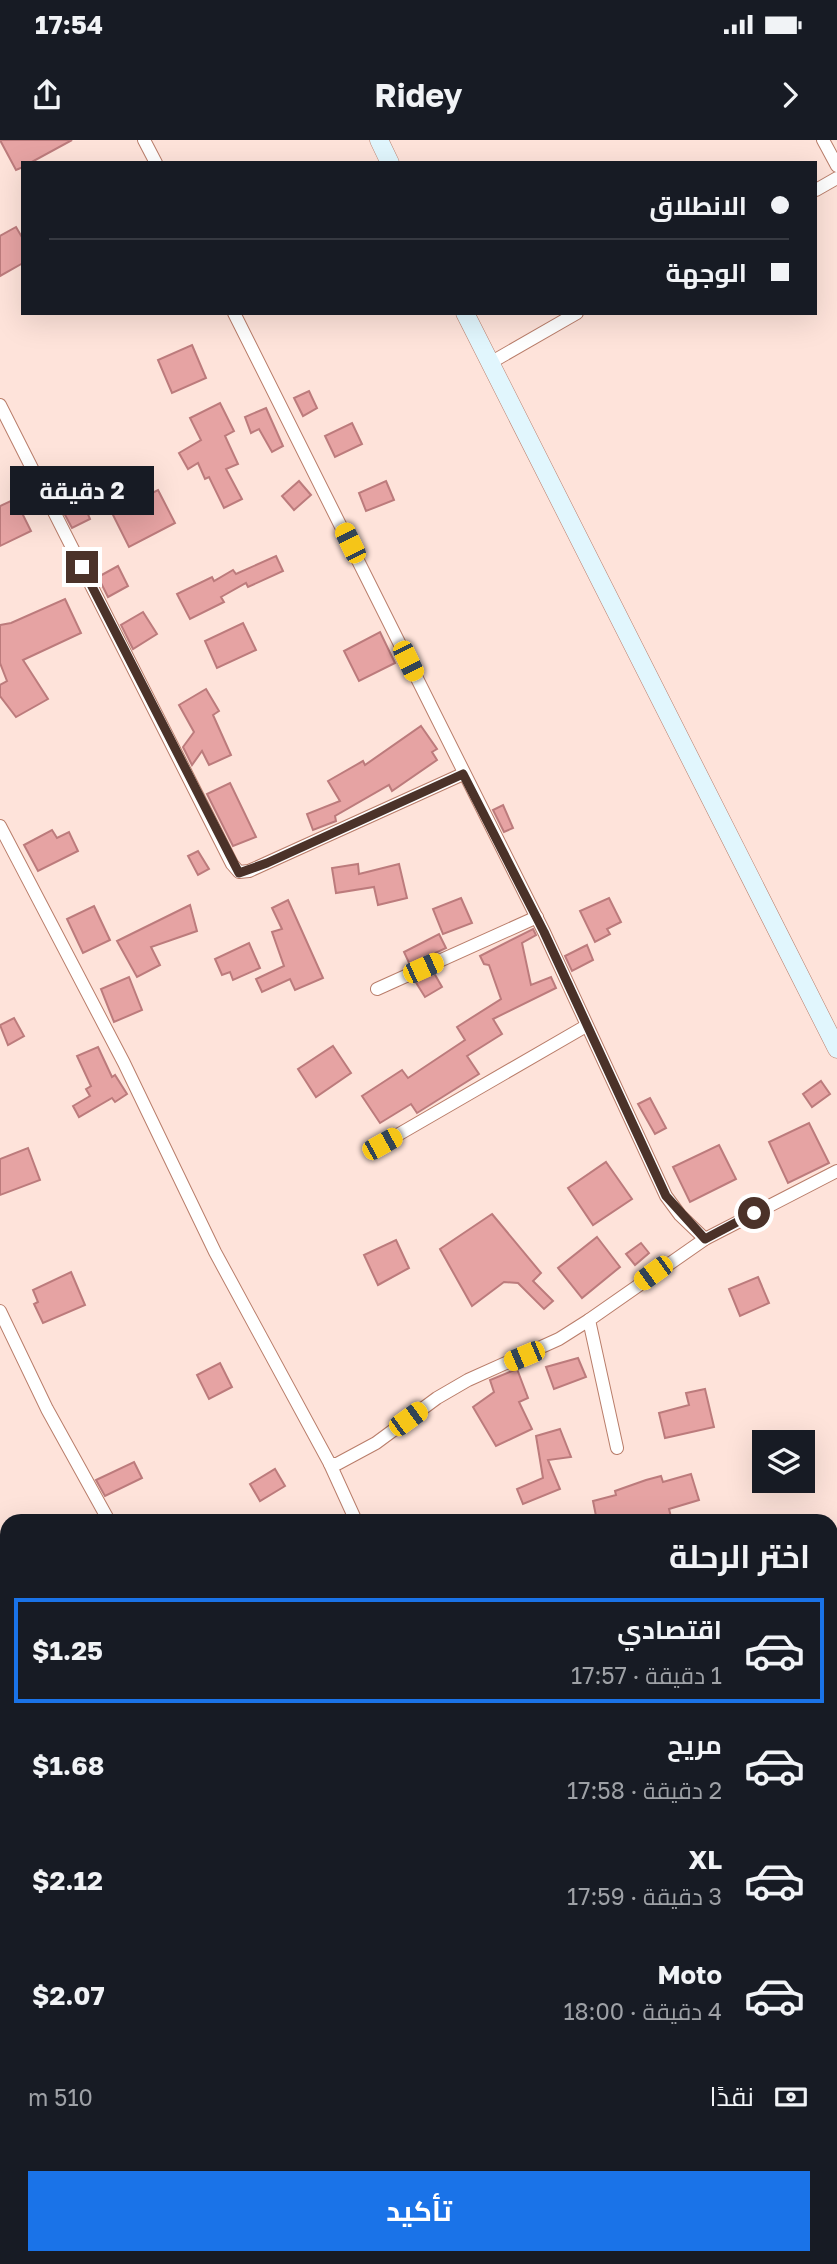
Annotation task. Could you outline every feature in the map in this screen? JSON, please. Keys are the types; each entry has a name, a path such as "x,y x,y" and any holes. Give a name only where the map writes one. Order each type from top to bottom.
{"street":[{"path":"144,140 155,161"},
{"path":"379,140 389,161"},
{"path":"823,140 837,166"},
{"path":"817,189 837,178"},
{"path":"235,315 537,917 666,1196 705,1239"},
{"path":"466,315 837,1049"},
{"path":"490,363 574,315"},
{"path":"0,405 239,873 258,867 463,774"},
{"path":"0,826 124,1063 215,1252 330,1464 353,1514"},
{"path":"377,989 537,917"},
{"path":"382,1144 586,1026"},
{"path":"330,1464 337,1464 376,1443 437,1398 468,1380 559,1339 705,1239 837,1171"},
{"path":"0,1311 47,1409 105,1514"},
{"path":"589,1320 617,1448"}],"building":[{"path":"0,140 72,140 34,161 21,161 21,168 16,170"},
{"path":"16,227 21,236 21,264 0,276 0,236"},
{"path":"192,345 206,378 172,393 158,360"},
{"path":"309,391 317,408 303,416 294,398"},
{"path":"220,403 234,431 225,436 238,464 226,469 242,499 224,508 209,477 205,479 198,463 188,469 179,453 201,440 190,418"},
{"path":"266,408 283,446 272,452 259,429 251,433 245,417"},
{"path":"352,423 362,444 335,457 325,436"},
{"path":"299,481 311,495 294,510 282,496"},
{"path":"386,481 394,500 366,511 359,493"},
{"path":"158,490 175,523 129,547 112,513"},
{"path":"15,499 31,531 0,546 0,506"},
{"path":"83,502 90,519 72,528 63,511"},
{"path":"276,556 283,571 248,587 246,583 221,597 224,602 190,619 177,594 212,577 214,581 233,570 236,574"},
{"path":"118,566 128,586 108,597 98,577"},
{"path":"65,599 81,633 23,660 48,699 16,717 0,696 0,685 7,681 0,663 0,625 11,623"},
{"path":"143,612 157,634 133,649 121,625"},
{"path":"243,623 256,650 217,668 205,641"},
{"path":"380,632 395,663 359,681 344,651"},
{"path":"206,689 219,711 213,715 231,755 209,765 202,751 192,765 183,747 194,732 179,705"},
{"path":"421,726 437,749 432,752 437,760 392,791 389,785 335,816 336,821 313,830 307,814 340,801 328,781 363,761 365,765"},
{"path":"230,783 256,837 233,846 207,794"},
{"path":"503,805 513,828 504,832 493,810"},
{"path":"52,830 57,838 69,832 78,851 38,871 24,845"},
{"path":"198,851 209,869 198,875 188,856"},
{"path":"358,864 359,874 399,864 407,898 378,905 374,887 336,893 332,868"},
{"path":"461,898 472,923 443,934 433,909"},
{"path":"609,898 621,922 607,929 610,934 595,942 580,911"},
{"path":"288,900 323,978 295,990 290,979 262,992 256,979 284,966 272,932 282,929 272,908"},
{"path":"190,905 197,931 151,947 160,965 137,977 117,941"},
{"path":"94,906 110,940 83,953 67,919"},
{"path":"533,929 536,935 522,943 531,985 551,977 556,988 493,1019 502,1034 467,1056 479,1074 417,1113 411,1104 380,1123 362,1096 402,1070 408,1078 465,1040 457,1027 501,999 489,965 484,964 480,956"},
{"path":"439,934 446,948 410,965 404,952"},
{"path":"249,943 260,968 233,980 230,972 222,975 215,959"},
{"path":"587,945 593,960 572,971 565,956"},
{"path":"434,973 442,987 425,997 415,981"},
{"path":"129,977 142,1010 114,1022 101,989"},
{"path":"14,1018 24,1036 8,1045 0,1025"},
{"path":"333,1046 351,1073 316,1097 298,1069"},
{"path":"98,1047 112,1077 115,1075 127,1094 115,1102 112,1098 79,1117 73,1106 90,1096 86,1089 91,1086 77,1056"},
{"path":"821,1081 830,1094 812,1107 803,1094"},
{"path":"650,1098 666,1128 655,1134 638,1104"},
{"path":"809,1123 829,1163 788,1183 769,1142"},
{"path":"719,1145 736,1179 690,1202 673,1167"},
{"path":"28,1148 40,1180 0,1195 0,1159"},
{"path":"606,1162 632,1199 593,1225 568,1188"},
{"path":"492,1214 541,1273 533,1281 553,1301 544,1309 518,1283 504,1282 472,1306 440,1249"},
{"path":"597,1237 620,1267 582,1298 558,1268"},
{"path":"396,1240 409,1268 378,1285 364,1255"},
{"path":"641,1243 649,1253 635,1265 626,1254"},
{"path":"71,1272 85,1305 43,1323 34,1304 38,1302 33,1290"},
{"path":"758,1277 769,1303 740,1316 729,1289"},
{"path":"578,1358 586,1377 554,1389 546,1367"},
{"path":"220,1363 232,1387 209,1399 197,1375"},
{"path":"517,1369 528,1398 519,1402 532,1429 496,1446 473,1407 494,1392 490,1380"},
{"path":"705,1389 714,1427 665,1438 659,1413 689,1405 686,1393"},
{"path":"560,1429 571,1457 548,1460 560,1489 523,1504 517,1489 543,1478 536,1436"},
{"path":"134,1462 142,1478 105,1496 96,1480"},
{"path":"275,1469 285,1486 260,1501 250,1484"},
{"path":"691,1474 699,1500 669,1509 670,1514 596,1514 593,1501 616,1495 615,1491 646,1480 661,1476 663,1482"}],"route":[{"path":"82,567 232,864 239,873 249,871 463,774 544,932 666,1196 680,1215 705,1239 754,1213"}]}
